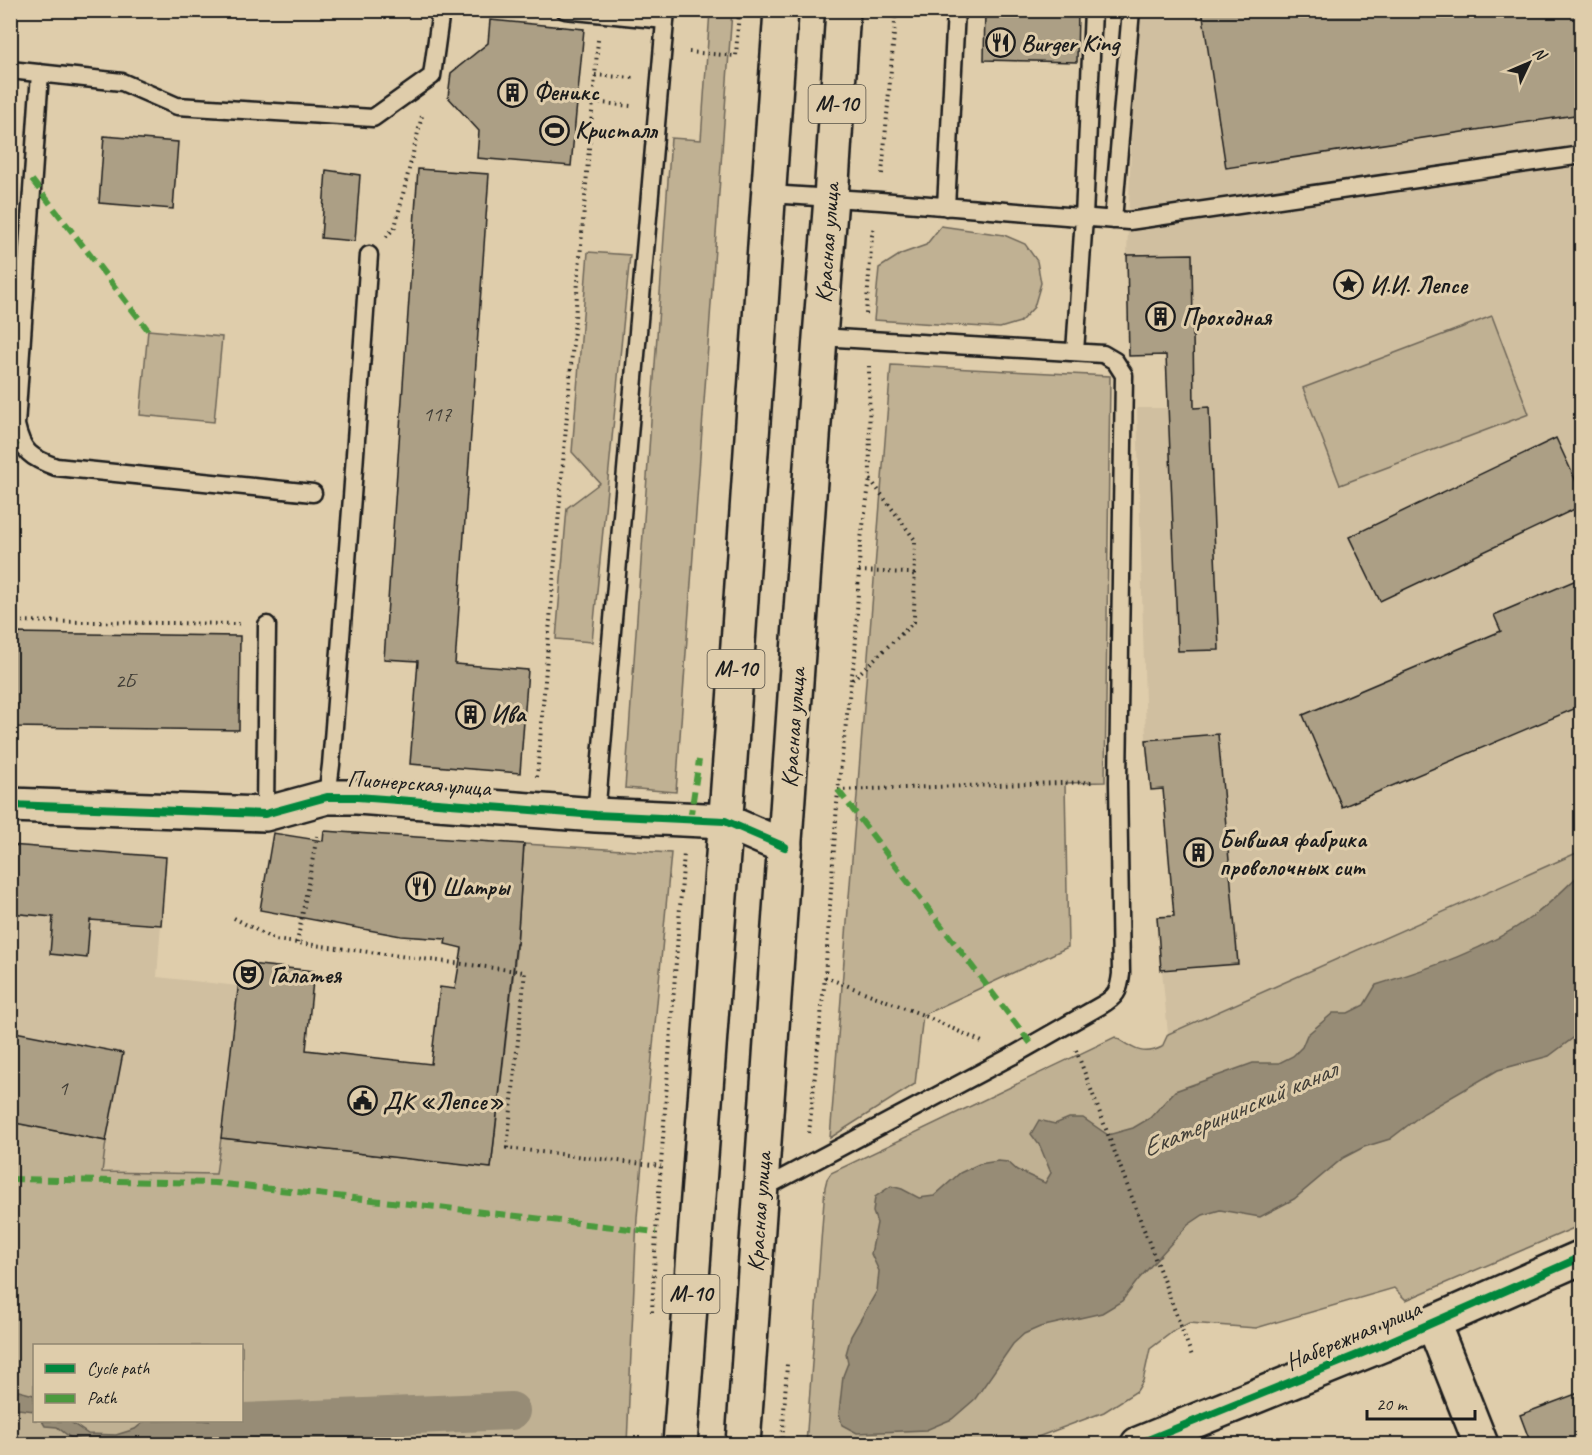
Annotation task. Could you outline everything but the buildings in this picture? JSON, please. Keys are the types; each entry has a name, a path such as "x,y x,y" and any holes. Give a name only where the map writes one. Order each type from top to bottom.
{"main road":[{"name":"М-10","path":"680,1444 781,10"},
{"name":"Красная улица","path":"743,1444 843,10"},
{"name":"Пионерская улица","path":"10,805 265,814 327,797 357,797 596,815 725,821 785,847"},
{"name":"Набережная улица","path":"1138,1444 1580,1263"},
{"path":"1432,1323 1481,1444"}],"lane":[{"path":"10,70 122,82 177,106 373,118 432,76 441,10"},
{"path":"565,10 600,14 666,15 596,815"},
{"path":"946,207 956,10"},
{"path":"1074,352 1084,217 1093,10"},
{"path":"1113,220 1131,10"},
{"path":"40,73 16,425 19,440 39,461 56,467 313,493"},
{"path":"769,194 1129,221 1581,155"},
{"path":"327,797 350,532 369,255"},
{"path":"760,1190 1012,1056 1113,999 1119,987 1121,974 1118,782 1124,375 1119,365 1103,354 820,337"},
{"path":"265,814 267,625"}],"path":[{"path":"663,50 736,56 739,10"},
{"path":"808,1137 825,977 838,789 855,658 860,546 870,479 868,341 865,321 872,236 880,201 896,10"},
{"path":"535,811 600,14"},
{"path":"595,75 660,81"},
{"path":"369,255 395,227 432,76"},
{"path":"593,102 658,108"},
{"path":"851,681 914,622 915,540 870,479"},
{"path":"859,571 915,575"},
{"path":"10,621 267,625"},
{"path":"838,789 1118,782"},
{"path":"297,943 319,829"},
{"path":"651,1315 684,850"},
{"path":"234,918 274,940 525,972 507,1148 661,1166"},
{"path":"825,977 923,1015 1012,1056"},
{"path":"1086,1075 1192,1356"}],"shaded area":[{"path":"710,11 732,11 676,792 625,788 671,138 701,140"},
{"path":"1141,11 1581,11 1581,851 1168,1034 1157,917 1174,915 1163,789 1151,790 1146,740 1137,408 1194,408 1194,355 1129,356 1127,255 1134,67"},
{"path":"941,226 1004,235 1025,244 1037,261 1041,283 1034,307 1020,322 1000,328 874,320 879,268 901,254 926,245"},
{"path":"588,252 630,255 592,642 556,639 567,508 600,483 572,452"},
{"path":"1492,316 1529,414 1340,485 1303,388"},
{"path":"148,330 222,337 214,422 140,415"},
{"path":"891,365 1110,376 1105,782 1065,783 1068,947 923,1015 915,1084 830,1138"},
{"path":"524,844 671,853 637,1217 627,1444 11,1444 10,1122 106,1141 102,1172 216,1174 221,1138 491,1168 517,944"},
{"path":"11,845 166,857 157,977 238,986 216,1174 11,1168"},
{"path":"1581,851 1581,1225 1406,1300 1394,1288 1256,1328 1189,1323 1175,1330 1150,1349 1143,1381 1137,1391 1104,1412 1019,1444 806,1444 825,1187 831,1173 1115,1037 1138,1050 1149,1051 1162,1047 1168,1034"}],"water":[{"path":"1581,873 1581,1032 1549,1056 1498,1070 1424,1113 1390,1139 1364,1147 1343,1158 1294,1199 1260,1217 1220,1210 1203,1215 1188,1225 1122,1301 1102,1313 1040,1327 1024,1334 1013,1344 975,1399 952,1419 926,1430 857,1433 842,1425 839,1413 843,1376 848,1363 846,1354 851,1336 877,1291 879,1271 871,1254 877,1223 873,1212 875,1197 891,1186 919,1198 934,1196 960,1173 979,1164 998,1161 1008,1162 1017,1170 1045,1183 1051,1173 1040,1146 1031,1134 1039,1120 1055,1124 1069,1118 1083,1118 1108,1135 1133,1128 1150,1118 1175,1091 1253,1063 1279,1063 1293,1056 1302,1047 1307,1035 1333,1013 1348,1013 1364,1005 1376,985 1437,965 1496,939 1552,901"},
{"path":"11,1389 33,1395 33,1411 18,1409 11,1411"},
{"path":"392,1406 398,1434 390,1444 142,1444 113,1440 100,1444 71,1438 57,1427 45,1426 43,1422 70,1422 88,1434 116,1435 135,1429 144,1422 222,1422 254,1425 278,1441 308,1430 344,1426 375,1411"}],"waterway":[{"name":"Екатерининский канал","path":"243,1422 511,1411"}],"marked path":[{"path":"32,180 148,330"},
{"path":"10,452 19,440"},
{"path":"690,820 699,760"},
{"path":"838,790 1032,1045"},
{"path":"10,1179 215,1183 656,1232"}],"cycle path":[{"path":"10,805 265,814 327,797 357,797 596,815 725,821 785,847"},
{"path":"1138,1444 1382,1345 1582,1257"}],"place":[{"name":"Burger King","path":"1000,43"},
{"name":"Феникс","path":"513,92"},
{"name":"Кристалл","path":"554,130"},
{"name":"И.И. Лепсе","path":"1349,285"},
{"name":"Проходная","path":"1161,317"},
{"name":"Ива","path":"470,714"},
{"name":"Бывшая фабрика проволочных сит","path":"1198,853"},
{"name":"Шатры","path":"421,887"},
{"name":"Галатея","path":"249,975"},
{"name":"ДК «Лепсе»","path":"362,1101"}]}
